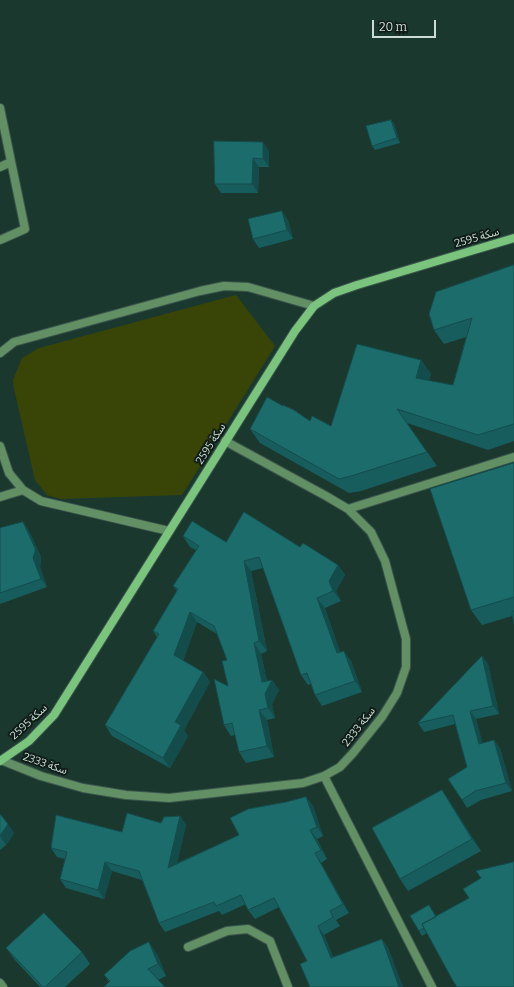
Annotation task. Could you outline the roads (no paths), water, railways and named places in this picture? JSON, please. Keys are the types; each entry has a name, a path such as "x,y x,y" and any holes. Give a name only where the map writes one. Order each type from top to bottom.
{"street":[{"path":"0,108 25,229 0,240"},
{"path":"0,167 11,162"},
{"name":"سكة 2595","path":"0,760 29,740 54,715 295,331 314,306 334,293 357,285 514,238"},
{"path":"0,352 14,342 200,291 224,286 248,286 314,306"},
{"name":"سكة 2333","path":"0,760 41,776 83,788 126,795 169,798 303,783 324,776 340,767 382,717 397,694 406,667 406,639 385,561 371,532 348,509 225,442"},
{"path":"0,446 9,473 23,490 41,501 169,531"},
{"path":"348,509 514,457"},
{"path":"0,497 23,490"},
{"path":"324,776 432,987"},
{"path":"188,947 227,931 248,929 270,941 288,987"},
{"path":"0,983 3,987"}]}
